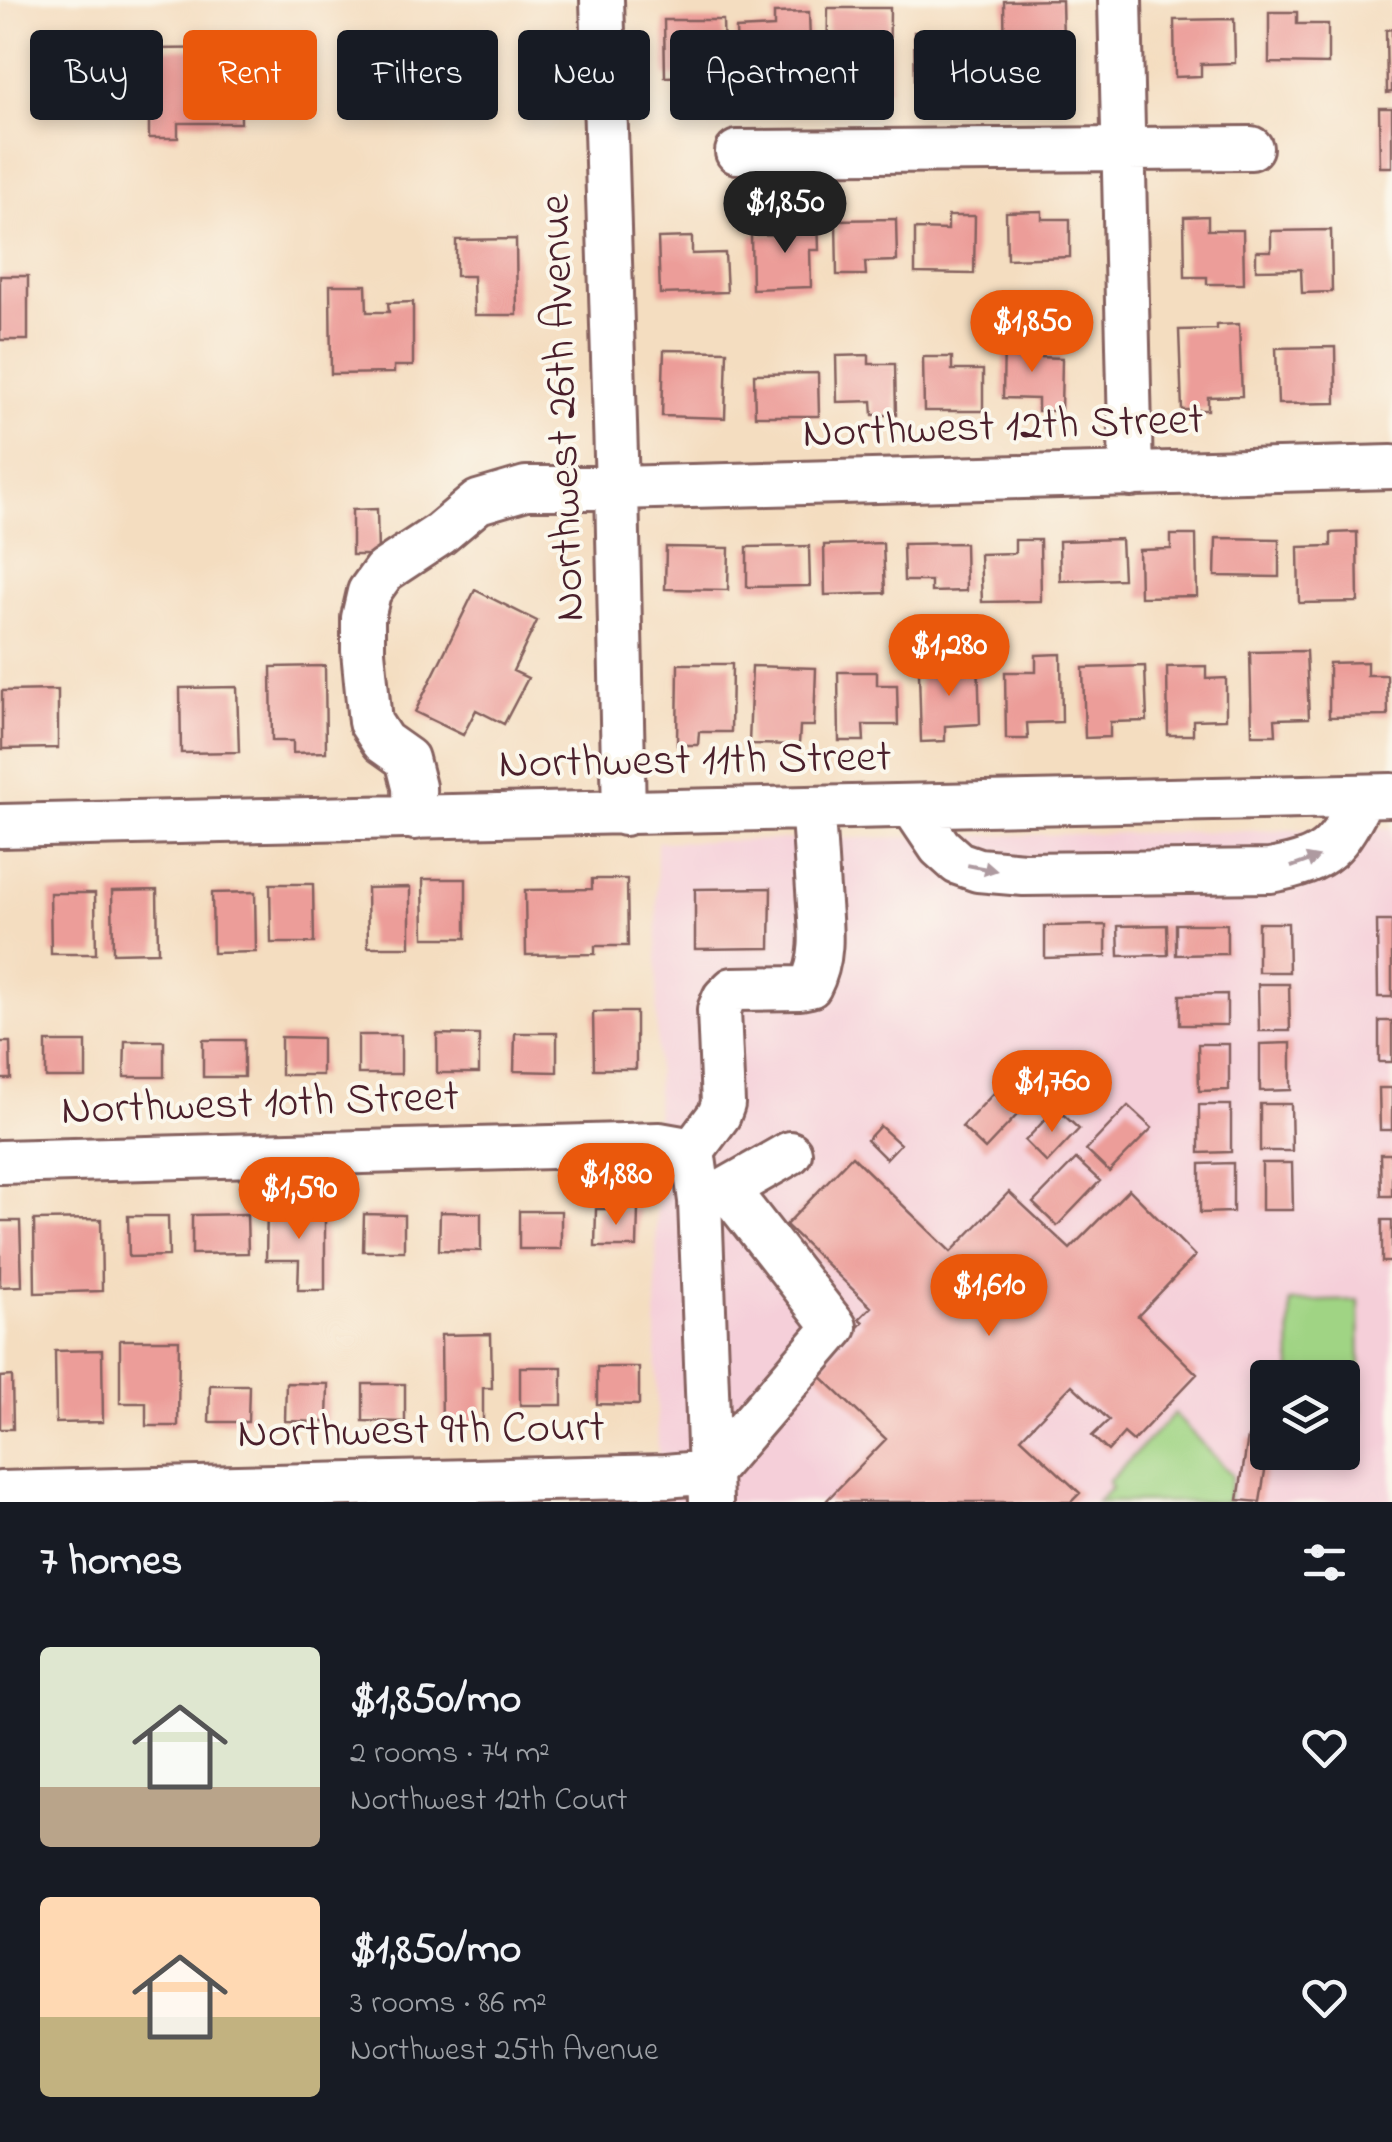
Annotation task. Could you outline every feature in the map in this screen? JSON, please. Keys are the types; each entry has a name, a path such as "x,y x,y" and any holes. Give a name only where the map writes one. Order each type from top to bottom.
{"street":[{"name":"Northwest 26th Avenue","path":"602,0 624,814"},
{"path":"1120,0 1131,475"},
{"path":"737,152 1251,148"},
{"name":"Northwest 12th Street","path":"415,818 414,787 407,759 383,742 370,722 363,618 369,592 384,571 440,534 478,502 526,488 1392,467"},
{"path":"913,806 940,847 958,863 978,870 1024,874 1270,871 1320,857 1378,795"},
{"name":"Northwest 11th Street","path":"0,826 1378,795"},
{"path":"710,1487 835,1327 714,1195 693,1150 719,1116 723,1104 719,1010 724,998 734,990 810,986 816,976 822,929 812,809"},
{"name":"Northwest 10th Street","path":"0,1162 659,1144 693,1150"},
{"path":"714,1195 790,1153"},
{"path":"710,1487 704,1338 714,1195"},
{"name":"Northwest 9th Court","path":"0,1493 666,1476 710,1487"}],"shaded area":[{"path":"1392,828 1392,1502 659,1502 657,842"}],"green space":[{"path":"1359,1300 1360,1360 1291,1360 1290,1302"},
{"path":"1174,1414 1232,1475 1228,1502 1097,1502 1111,1488 1108,1482"}],"building":[{"path":"1062,0 1063,30 1004,30 1004,1"},
{"path":"828,8 890,8 890,30 828,30"},
{"path":"809,12 810,30 736,30 774,27 774,13"},
{"path":"1269,12 1297,12 1297,24 1328,24 1328,64 1269,63"},
{"path":"1234,19 1235,63 1201,64 1201,76 1175,77 1174,20"},
{"path":"664,20 723,20 723,30 670,30 670,77 665,77"},
{"path":"1392,29 1392,92 1387,93 1386,30"},
{"path":"163,49 183,49 183,120 241,123 178,123 178,138 149,138 149,120 163,120"},
{"path":"1379,108 1392,108 1392,167 1380,167"},
{"path":"1042,211 1042,219 1070,219 1070,257 1007,259 1006,212"},
{"path":"948,216 975,216 974,274 915,273 915,229 948,230"},
{"path":"1208,216 1208,230 1243,230 1244,284 1207,284 1207,277 1185,277 1184,217"},
{"path":"818,217 819,250 810,250 811,287 752,289 751,235 786,234 786,218"},
{"path":"896,219 897,261 865,262 866,275 837,275 836,220"},
{"path":"1331,230 1332,292 1302,293 1301,269 1256,270 1256,251 1271,251 1271,231"},
{"path":"692,237 692,254 725,253 727,292 660,294 658,238"},
{"path":"516,239 517,315 474,315 473,276 456,276 456,240"},
{"path":"0,276 28,276 28,340 0,340"},
{"path":"330,285 366,285 367,312 389,312 388,303 413,302 413,366 394,366 394,373 331,374"},
{"path":"1239,324 1242,396 1208,397 1208,410 1182,410 1179,330"},
{"path":"1004,339 1039,339 1039,357 1062,358 1061,411 1038,411 1038,399 1003,398"},
{"path":"1335,347 1336,403 1278,404 1276,348"},
{"path":"664,350 727,351 725,418 662,416"},
{"path":"869,355 869,364 895,364 896,415 873,415 872,401 837,402 836,356"},
{"path":"923,357 952,357 952,370 983,370 983,411 924,411"},
{"path":"818,373 819,416 755,416 754,374"},
{"path":"377,509 378,555 352,555 352,510"},
{"path":"1357,532 1358,602 1299,603 1298,547 1331,546 1331,533"},
{"path":"1171,535 1196,535 1197,596 1140,597 1139,550 1171,549"},
{"path":"1216,538 1279,539 1279,577 1215,576"},
{"path":"1121,539 1123,579 1060,581 1059,541"},
{"path":"1015,540 1040,540 1041,601 982,602 980,554 1015,553"},
{"path":"883,543 885,593 825,595 824,545"},
{"path":"965,543 966,591 931,592 931,581 904,581 903,544"},
{"path":"809,546 810,586 747,587 747,547"},
{"path":"666,547 729,548 728,590 665,589"},
{"path":"475,590 537,621 513,671 528,678 504,724 476,710 463,735 415,712"},
{"path":"1306,651 1309,718 1275,719 1276,735 1252,735 1250,652"},
{"path":"1061,654 1062,722 1027,723 1028,739 1006,739 1005,672 1036,672 1036,655"},
{"path":"978,657 980,724 945,726 945,741 921,742 919,672 953,671 953,658"},
{"path":"1367,662 1367,675 1387,675 1388,716 1329,717 1329,663"},
{"path":"678,664 732,664 731,732 699,732 698,745 677,745"},
{"path":"325,666 326,752 293,753 293,741 272,741 271,667"},
{"path":"752,666 816,668 814,726 800,726 799,745 749,744"},
{"path":"1145,666 1147,721 1110,722 1110,737 1085,738 1083,668"},
{"path":"1206,666 1206,679 1226,678 1226,719 1193,720 1193,735 1168,735 1167,667"},
{"path":"838,672 877,672 877,685 897,685 898,725 863,725 864,741 839,741"},
{"path":"237,687 239,752 181,753 180,688"},
{"path":"58,690 58,748 2,749 2,691"},
{"path":"423,879 466,879 466,938 424,938"},
{"path":"592,879 627,879 628,946 595,946 595,954 526,955 525,890 592,889"},
{"path":"270,884 313,884 314,943 271,943"},
{"path":"410,887 410,947 368,947 367,888"},
{"path":"771,888 770,948 695,949 695,889"},
{"path":"157,890 158,952 113,953 112,891"},
{"path":"255,892 256,952 213,953 212,893"},
{"path":"50,893 95,893 96,954 51,954"},
{"path":"1377,921 1392,921 1392,997 1378,997"},
{"path":"1258,923 1288,923 1289,972 1258,972"},
{"path":"1176,924 1227,924 1227,954 1176,955"},
{"path":"1106,925 1106,956 1045,958 1045,926"},
{"path":"1167,925 1168,955 1119,956 1118,926"},
{"path":"1258,984 1289,984 1290,1031 1259,1031"},
{"path":"1227,994 1227,1025 1180,1025 1180,995"},
{"path":"593,1012 636,1012 636,1069 594,1069"},
{"path":"1379,1021 1392,1021 1392,1062 1379,1062"},
{"path":"515,1033 557,1033 557,1072 514,1071"},
{"path":"437,1034 479,1035 479,1073 437,1073"},
{"path":"358,1035 401,1035 401,1074 358,1074"},
{"path":"281,1037 322,1038 322,1075 281,1075"},
{"path":"203,1040 244,1040 244,1077 203,1077"},
{"path":"125,1041 164,1041 164,1077 124,1077"},
{"path":"0,1042 10,1042 11,1079 0,1079"},
{"path":"46,1042 86,1042 86,1078 46,1078"},
{"path":"1291,1043 1291,1090 1260,1091 1260,1044"},
{"path":"1198,1044 1229,1044 1229,1090 1199,1091"},
{"path":"1379,1088 1392,1088 1392,1130 1380,1130"},
{"path":"994,1093 1017,1115 985,1149 962,1127"},
{"path":"1260,1104 1291,1104 1292,1151 1260,1151"},
{"path":"1199,1105 1231,1105 1231,1152 1199,1153"},
{"path":"1128,1106 1152,1128 1109,1172 1086,1150"},
{"path":"1056,1108 1079,1129 1047,1163 1025,1141"},
{"path":"880,1126 900,1144 886,1159 867,1140"},
{"path":"1380,1154 1392,1154 1392,1196 1381,1196"},
{"path":"852,1156 951,1252 1009,1192 1070,1249 1129,1189 1195,1256 1138,1316 1197,1374 1133,1441 1124,1433 1108,1451 1092,1436 1109,1420 1072,1385 1021,1438 1080,1493 1071,1502 827,1500 886,1439 816,1372 863,1322 859,1319 871,1307 786,1225"},
{"path":"1076,1159 1100,1181 1057,1226 1033,1203"},
{"path":"1233,1163 1233,1212 1200,1213 1200,1164"},
{"path":"1262,1163 1292,1163 1293,1210 1262,1210"},
{"path":"267,1207 325,1208 325,1290 298,1290 299,1260 266,1260"},
{"path":"596,1209 638,1209 637,1247 595,1247"},
{"path":"519,1211 561,1211 561,1249 519,1249"},
{"path":"440,1212 481,1213 481,1251 439,1250"},
{"path":"247,1214 248,1253 192,1254 192,1215"},
{"path":"364,1214 404,1215 404,1251 363,1251"},
{"path":"128,1216 168,1216 169,1256 129,1257"},
{"path":"101,1219 102,1291 35,1293 34,1220"},
{"path":"1382,1220 1392,1220 1392,1262 1382,1262"},
{"path":"0,1221 20,1221 22,1286 0,1287"},
{"path":"491,1334 492,1388 483,1388 483,1425 442,1425 441,1335"},
{"path":"120,1340 179,1340 178,1426 146,1426 146,1403 120,1403"},
{"path":"102,1350 103,1422 56,1423 55,1351"},
{"path":"520,1367 562,1367 562,1405 520,1405"},
{"path":"597,1367 639,1367 639,1405 597,1404"},
{"path":"12,1376 13,1429 0,1429 0,1377"},
{"path":"286,1383 328,1384 327,1422 285,1421"},
{"path":"363,1384 405,1384 405,1422 363,1421"},
{"path":"210,1385 249,1385 248,1422 209,1422"},
{"path":"1250,1437 1250,1470 1265,1470 1260,1502 1238,1500"}]}
